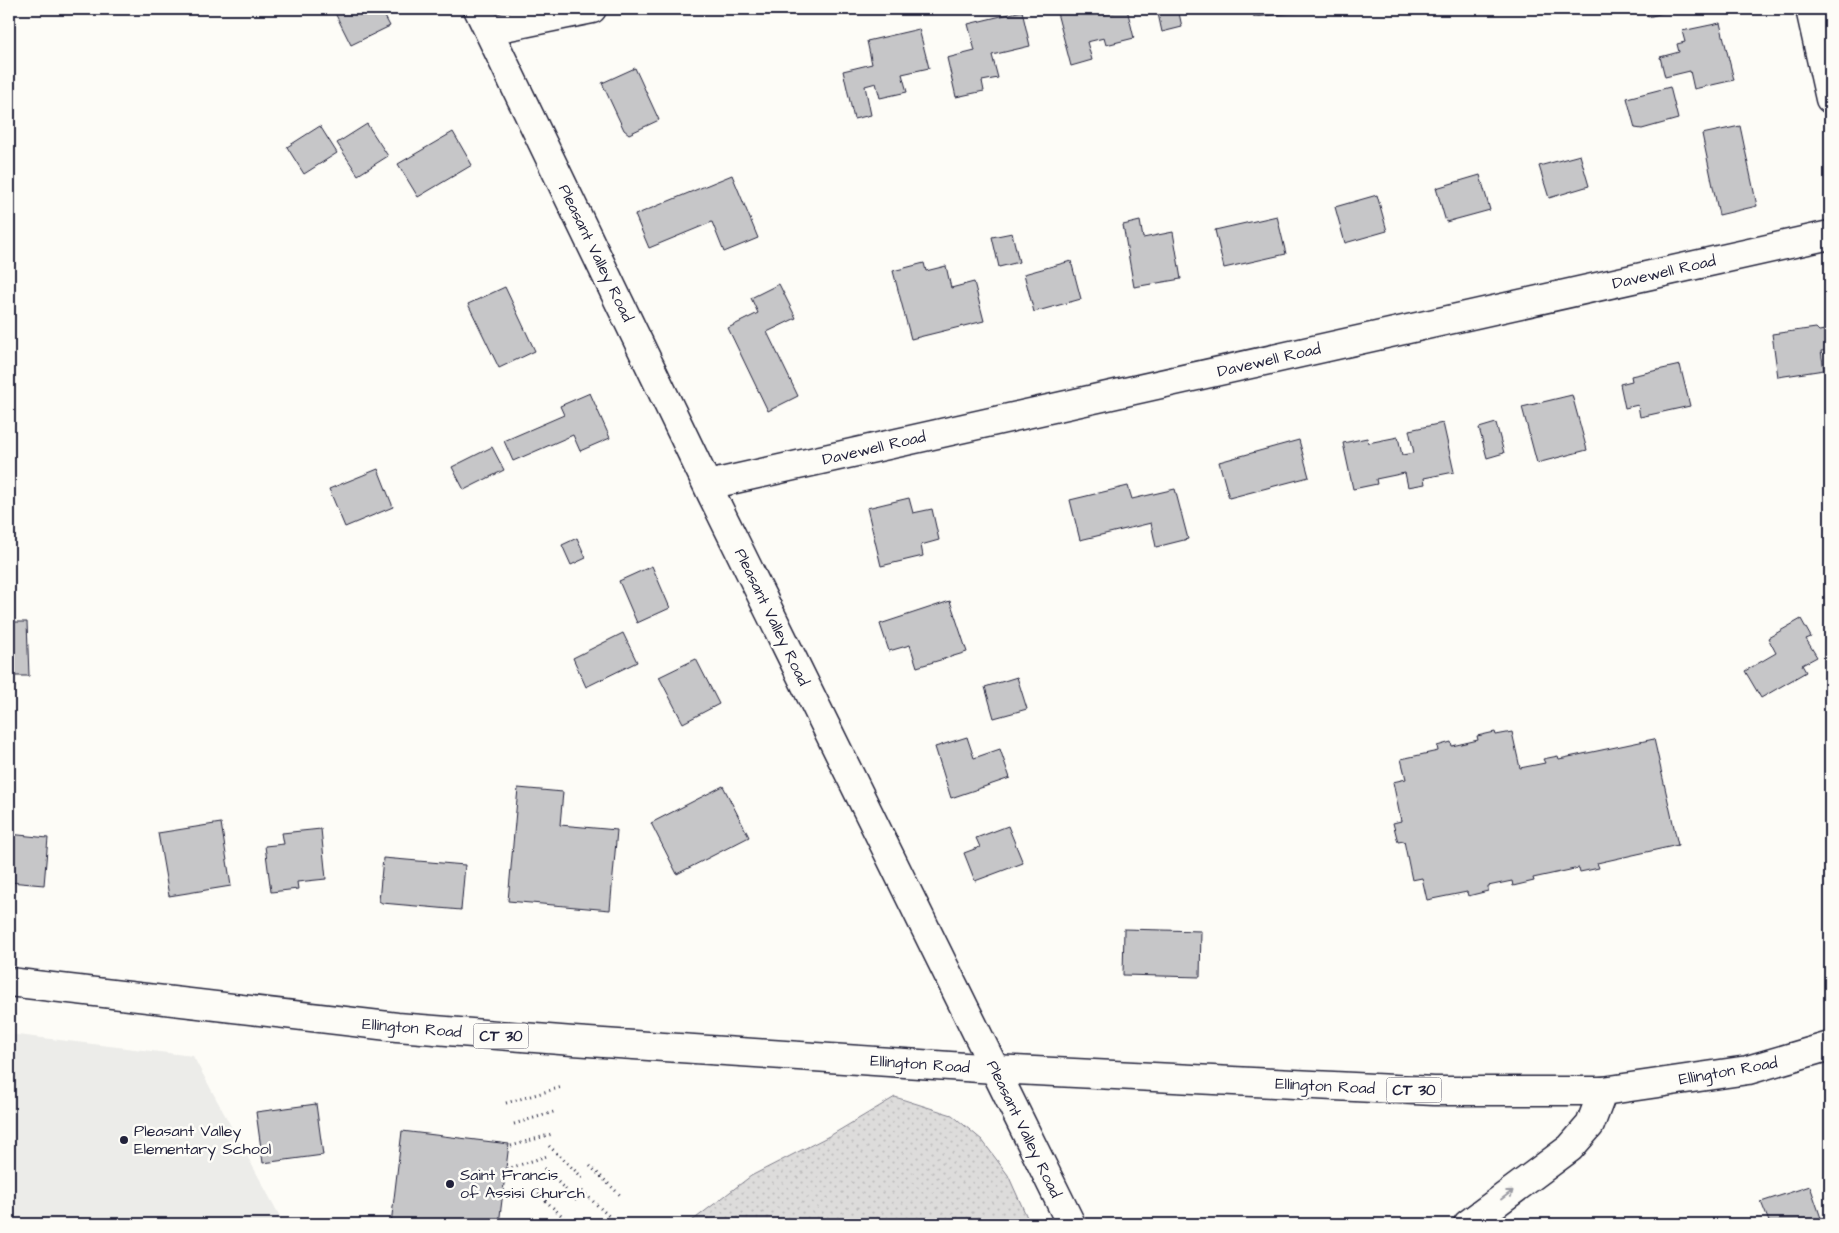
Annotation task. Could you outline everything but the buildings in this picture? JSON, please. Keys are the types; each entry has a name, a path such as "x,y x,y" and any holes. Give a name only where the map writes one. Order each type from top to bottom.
{"main road":[{"path":"483,20 592,9"},
{"path":"1810,9 1830,99"},
{"name":"Pleasant Valley Road","path":"483,20 708,485 1071,1224"},
{"name":"Davewell Road","path":"708,485 1830,235"},
{"name":"Ellington Road","path":"9,982 397,1027 591,1042 995,1069 1434,1091 1604,1091 1748,1070 1830,1047"},
{"path":"1468,1224 1570,1148 1590,1125 1604,1091"}],"path":[{"path":"506,1103 562,1087"},
{"path":"514,1124 557,1111"},
{"path":"511,1146 552,1134"},
{"path":"549,1146 585,1180"},
{"path":"507,1169 547,1156"},
{"path":"590,1166 620,1195"},
{"path":"544,1168 579,1203"},
{"path":"582,1191 612,1219"},
{"path":"538,1194 571,1224"}],"shaded area":[{"name":"Pleasant Valley Elementary School","path":"9,1034 193,1056 284,1224 9,1224"},
{"path":"895,1097 952,1115 982,1140 1008,1175 1030,1224 688,1224 751,1176 833,1134"}],"place":[{"name":"Pleasant Valley Elementary School","path":"124,1140"},
{"name":"Saint Francis of Assisi Church","path":"450,1184"}]}
